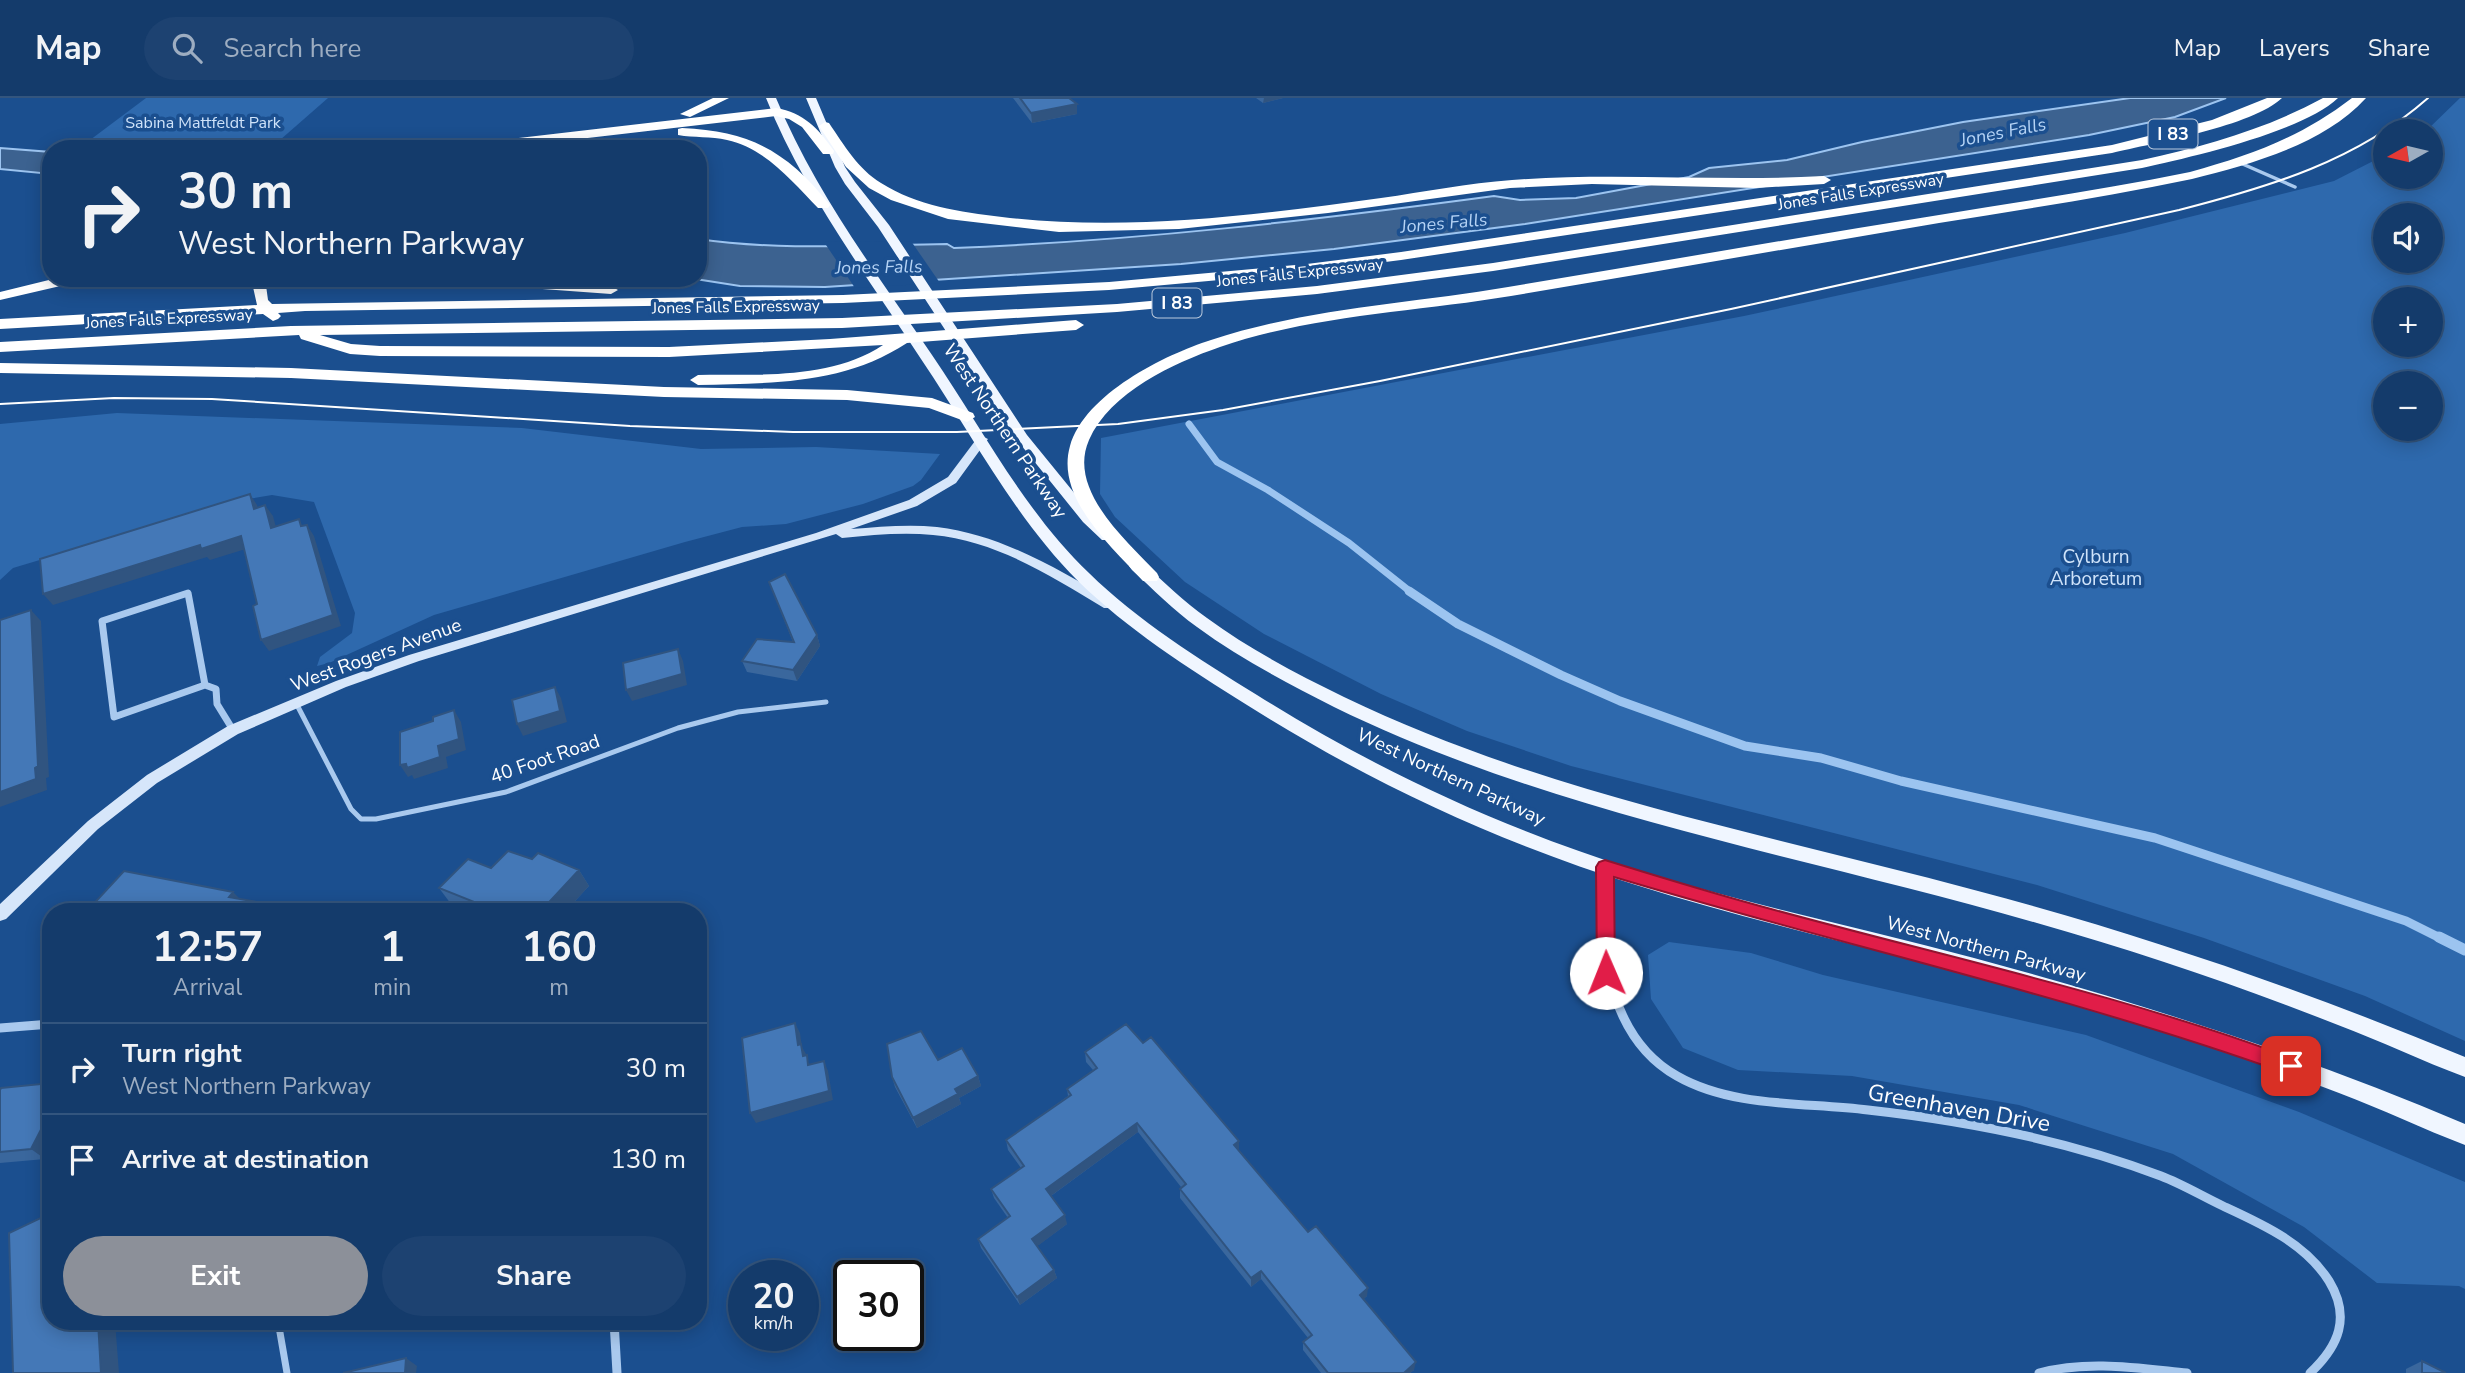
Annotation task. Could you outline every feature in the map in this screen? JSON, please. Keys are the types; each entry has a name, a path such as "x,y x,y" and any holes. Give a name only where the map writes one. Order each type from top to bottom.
{"highway":[{"path":"637,127 680,116 723,98"},
{"name":"Jones Falls Expressway","path":"0,324 305,307 742,301 1030,291 1307,268 1476,246 2112,149 2197,128 2235,116 2276,98"},
{"name":"Jones Falls Expressway","path":"0,347 291,331 946,319 1117,308 1317,290 1493,267 2142,164 2270,130 2332,98"},
{"path":"1150,577 1094,512 1078,477 1075,457 1080,440 1101,409 1147,376 1195,352 1269,329 1665,266 2121,188 2238,162 2298,142 2328,125 2360,98"},
{"path":"531,140 776,112 788,113 802,118 840,167"},
{"path":"825,126 851,164 884,191 916,205 948,215 1023,226 1094,229 1179,225 1354,205 1485,186 1592,180 1736,184 1807,182 2067,156"},
{"path":"601,140 664,133 729,135 756,144 772,154 823,205"},
{"path":"0,296 42,286"},
{"path":"259,287 261,301 278,321 300,334 349,349 489,352 669,352 987,333 1122,319 1317,290"},
{"path":"562,287 742,301"},
{"path":"584,386 796,375 842,369 887,351 910,332 934,302"},
{"path":"0,368 291,373 664,392 790,393 898,398 932,403 967,417"}],"main road":[{"name":"West Northern Parkway","path":"771,98 823,205 1018,494 1069,563 1133,619 1204,671 1328,744 1447,805 1524,838 1605,867 1743,909 1971,966 2152,1020 2340,1084 2465,1135"},
{"name":"West Northern Parkway","path":"811,98 840,167 883,225 1022,438 1088,519 1206,626 1281,671 1348,706 1479,762 1545,785 1679,823 2102,933 2339,1014 2465,1068"}],"street":[{"name":"West Rogers Avenue","path":"0,914 93,825 152,779 233,730 414,658 820,536 913,503 933,493 963,469 982,439"},
{"name":"West Rogers Avenue","path":"820,536 907,530 964,536 1024,558 1063,577 1133,619"},
{"path":"205,685 188,593 102,621 114,717 205,685 216,689 217,704 233,730"},
{"name":"Greenhaven Drive","path":"1605,867 1606,973 1617,1007 1632,1034 1656,1061 1686,1080 1718,1093 1755,1100 1817,1104 1941,1120 2052,1142 2161,1176 2231,1209 2291,1243 2316,1263 2324,1270 2341,1303 2343,1330 2329,1355 2310,1373"},
{"path":"0,1028 42,1025"},
{"path":"615,1330 617,1373"},
{"path":"2039,1373 2053,1368 2100,1366 2187,1373"}],"lane":[{"path":"2238,162 2295,187"},
{"name":"40 Foot Road","path":"296,703 351,809 361,819 376,819 506,792 678,728 738,712 826,702"},
{"path":"280,1330 287,1373"}],"green space":[{"name":"Sabina Mattfeldt Park","path":"146,98 328,98 280,140 90,140"},
{"name":"Cylburn Arboretum","path":"2460,98 2465,98 2465,1041 2365,996 2204,938 2037,885 1571,766 1467,731 1381,694 1264,634 1185,582 1115,517 1100,494 1101,438 1744,316 2125,233 2334,181 2373,161 2373,189 2443,189 2443,119 2438,119"},
{"path":"117,413 522,428 701,449 816,447 940,454 921,480 913,486 863,504 786,524 742,527 434,615 317,666 320,657 352,633 355,613 314,502 272,495 237,501 13,568 0,580 0,424"},
{"path":"1669,942 1751,953 1823,975 2086,1035 2299,1112 2465,1182 2465,1289 2459,1286 2377,1283 2304,1227 2173,1154 2019,1105 1852,1076 1738,1070 1683,1048 1651,999 1648,955"}],"water":[{"name":"Jones Falls","path":"2130,98 2226,98 2175,117 2089,135 1525,224 1334,249 1181,264 825,287 740,286 707,281 707,240 791,246 947,244 954,248 1022,245 1225,228 1494,196 1520,200 1576,198 1689,177 1709,168 1787,160 1963,122"},
{"path":"0,148 42,151 42,173 0,169"}],"pier":[{"path":"911,241 940,283 855,288 824,242"}],"building":[{"path":"1020,98 1069,98 1077,104 1031,113"},
{"path":"250,494 254,509 265,505 271,528 299,519 301,526 307,525 333,615 261,640 253,606 257,604 241,536 201,549 200,545 43,594 40,559"},
{"path":"785,574 817,635 793,670 742,661 757,639 794,642 769,582"},
{"path":"31,610 38,766 35,768 36,779 0,792 0,620"},
{"path":"678,649 682,674 626,690 623,663"},
{"path":"555,687 560,711 517,724 512,700"},
{"path":"454,710 459,739 438,746 440,757 407,768 406,764 400,765 400,732 433,721 433,717"},
{"path":"508,851 532,859 538,853 579,870 548,903 476,903 439,888 468,859 491,868"},
{"path":"124,871 233,892 229,897 263,903 94,903"},
{"path":"795,1023 798,1045 801,1044 803,1056 807,1055 808,1065 824,1061 829,1091 750,1113 742,1038"},
{"path":"1126,1024 1143,1043 1151,1037 1239,1141 1234,1145 1308,1232 1316,1226 1368,1288 1360,1295 1416,1362 1404,1373 1328,1373 1303,1342 1312,1335 1261,1271 1251,1278 1180,1189 1186,1184 1137,1123 1046,1189 1065,1215 1032,1239 1054,1270 1017,1297 978,1239 1010,1216 991,1189 1024,1166 1006,1140 1071,1095 1067,1089 1097,1068 1085,1052"},
{"path":"921,1031 938,1060 962,1048 978,1076 955,1089 958,1094 913,1118 892,1077 887,1044"},
{"path":"42,1084 42,1128 31,1149 0,1152 1,1088"},
{"path":"42,1217 42,1330 99,1330 101,1373 13,1373 9,1233"},
{"path":"406,1358 405,1373 343,1373"},
{"path":"2422,1361 2446,1373 2422,1373"}],"waterway":[{"path":"1189,424 1217,462 1268,490 1349,543 1412,593"},
{"path":"1409,591 1458,624 1561,675 1620,701 1745,746 1821,758 1901,781 2155,838 2406,921 2442,939"},
{"path":"2439,937 2465,950"}],"tram line":[{"path":"0,404 114,398 212,399 630,426 793,432 957,432 1118,424 1223,410 1380,381 1731,309 2179,210 2246,192 2311,169 2372,139 2428,98"}],"route":[{"path":"1606,973 1605,867 1743,909 1971,966 2113,1007 2291,1066"}]}
